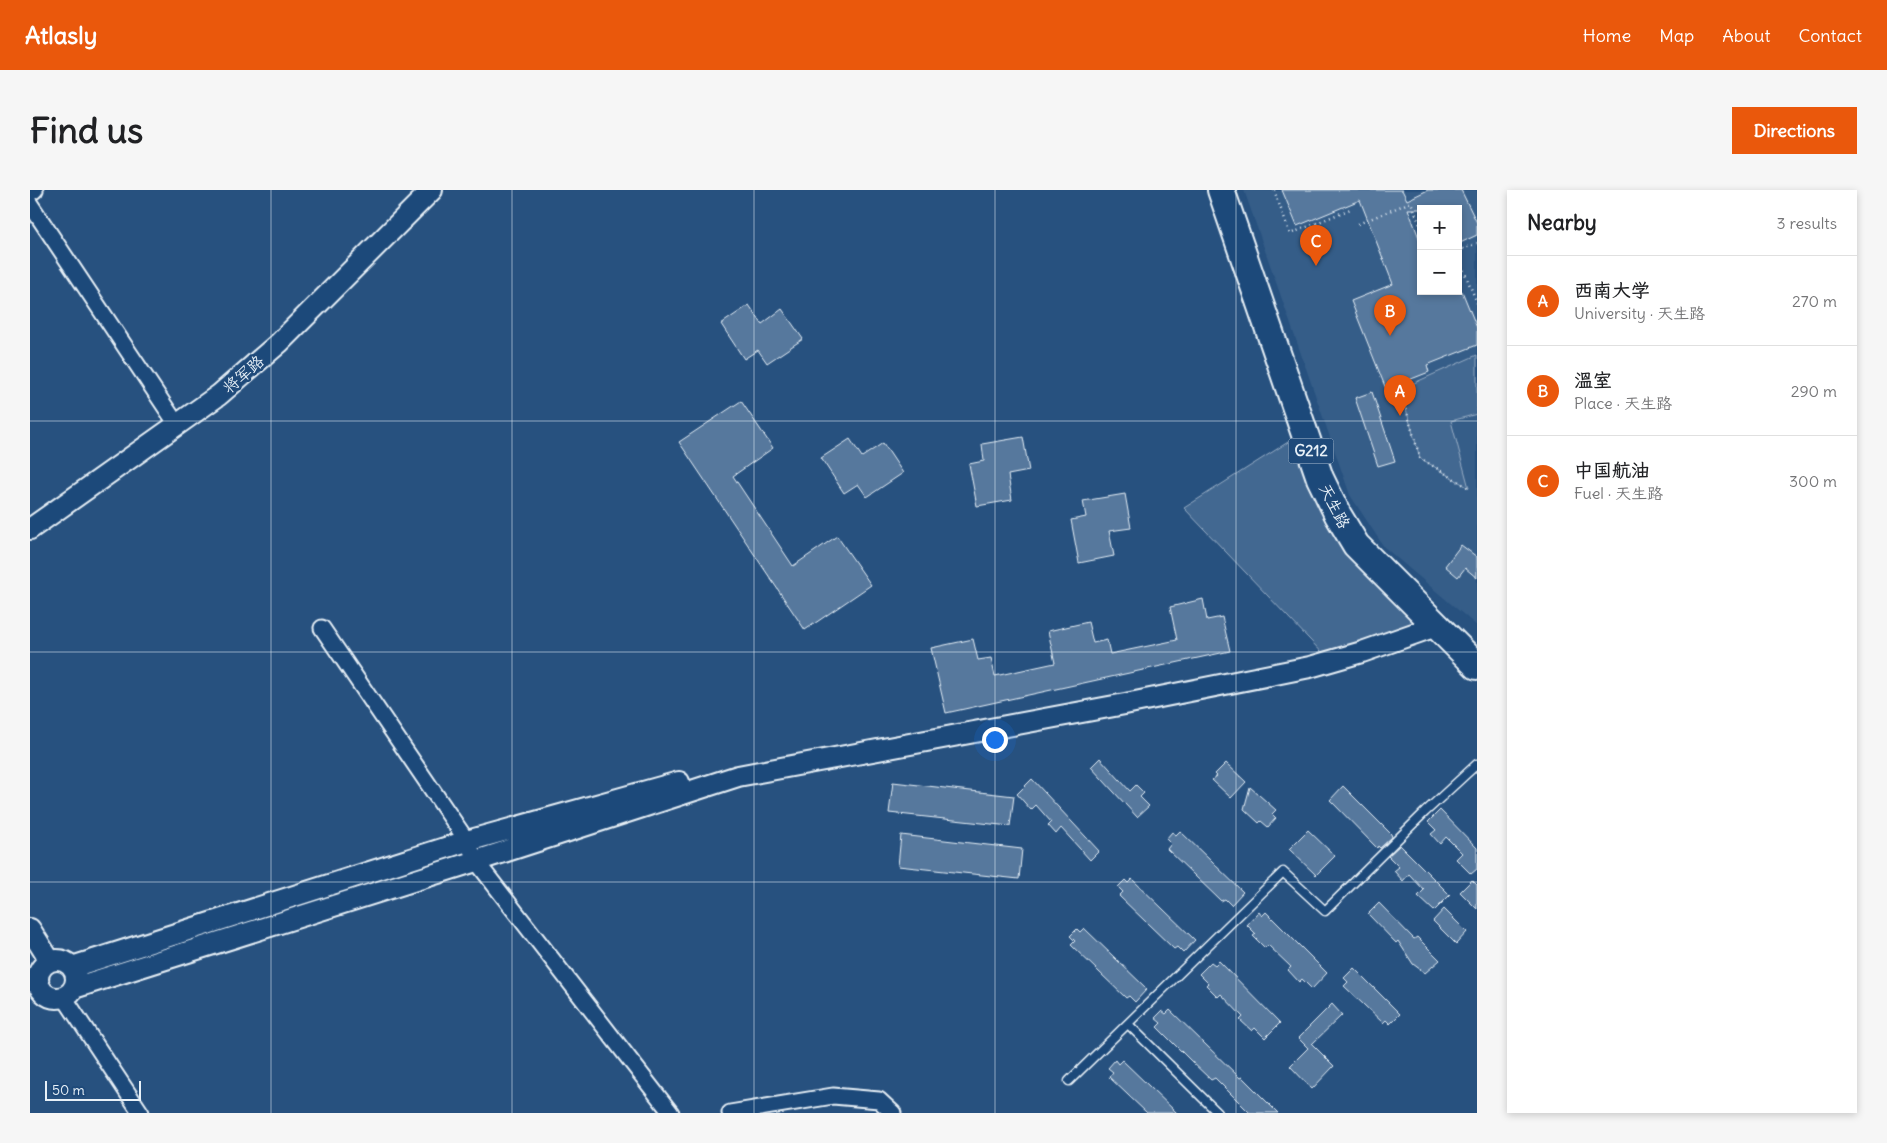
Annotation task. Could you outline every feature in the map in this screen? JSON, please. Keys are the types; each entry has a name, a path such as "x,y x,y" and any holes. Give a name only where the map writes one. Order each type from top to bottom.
{"highway":[{"name":"天生路","path":"1221,190 1320,478 1338,515 1356,545 1477,666"},
{"name":"天生路","path":"1236,190 1332,468 1350,510 1366,536 1387,560 1477,643"}],"street":[{"path":"30,193 35,190"},
{"name":"将军路","path":"30,529 178,426 219,395 279,343 432,190"},
{"path":"30,204 178,426"},
{"path":"30,929 40,988 47,996 53,998 738,776 1116,706 1310,667 1362,652 1436,626"},
{"path":"322,628 467,841 476,861 671,1113"},
{"path":"72,967 467,841 731,768 893,747"},
{"path":"38,970 62,961 72,967 76,978 69,992"},
{"path":"69,992 141,1113"},
{"path":"730,1113 833,1096 879,1100 893,1113"}],"lane":[{"path":"1069,1081 1283,872 1325,911 1425,812 1477,764"},
{"path":"1128,1024 1218,1113"}],"path":[{"path":"1274,190 1290,234 1352,208"},
{"path":"1358,224 1411,202 1417,218"},
{"path":"1460,250 1477,243"},
{"path":"1462,266 1477,303"},
{"path":"1402,395 1420,458 1469,488"}],"shaded area":[{"path":"1244,190 1477,190 1477,626 1384,547 1350,495"},
{"path":"1477,355 1477,414 1451,421 1469,488 1420,458 1402,395 1414,383"},
{"path":"1304,432 1320,478 1436,626 1330,661 1184,508"}],"building":[{"path":"1282,190 1402,190 1407,200 1428,190 1461,190 1477,223 1477,235 1462,242 1462,205 1417,205 1417,209 1408,209 1417,233 1417,295 1462,295 1462,291 1477,328 1477,345 1427,365 1429,372 1386,389 1351,301 1393,284 1360,200 1297,226"},
{"path":"749,305 762,324 782,309 803,339 767,363 758,350 744,359 721,324"},
{"path":"1372,392 1395,461 1378,466 1355,398"},
{"path":"741,401 773,448 733,476 793,566 837,536 871,585 805,630 679,442"},
{"path":"1023,437 1029,471 1008,475 1012,500 977,506 969,464 984,461 982,444"},
{"path":"850,439 862,457 883,443 903,473 867,497 858,484 844,493 821,458"},
{"path":"1125,494 1131,528 1109,531 1114,556 1079,563 1071,520 1086,517 1083,501"},
{"path":"1461,545 1477,557 1477,578 1465,568 1458,577 1445,566"},
{"path":"1203,599 1207,620 1222,617 1230,651 946,713 931,648 973,639 978,660 991,658 995,676 1055,663 1048,631 1088,622 1093,643 1107,640 1110,654 1177,640 1170,607"},
{"path":"1100,758 1130,791 1136,785 1144,793 1140,797 1149,806 1137,817 1091,767"},
{"path":"1226,763 1246,782 1231,798 1212,780"},
{"path":"1032,779 1099,851 1090,860 1061,828 1056,834 1048,825 1051,822 1036,805 1031,810 1017,794"},
{"path":"893,782 1014,796 1010,826 889,813"},
{"path":"1343,786 1391,834 1392,837 1380,848 1378,846 1377,848 1330,800"},
{"path":"1250,787 1276,810 1272,814 1276,818 1268,827 1261,821 1259,823 1244,809"},
{"path":"1440,810 1477,848 1477,869 1471,874 1456,859 1462,853 1446,837 1440,844 1431,834 1436,830 1428,822"},
{"path":"1308,830 1335,856 1316,875 1289,849"},
{"path":"1180,831 1243,892 1231,905 1225,899 1221,901 1167,849 1171,844 1166,839 1172,832 1176,835"},
{"path":"901,835 1022,849 1019,879 898,866"},
{"path":"1400,845 1450,895 1434,911 1418,896 1424,890 1409,874 1403,881 1394,871 1399,867 1388,856"},
{"path":"1132,879 1195,940 1183,953 1177,947 1174,949 1119,896 1123,892 1118,887 1125,880 1128,883"},
{"path":"1472,880 1477,885 1477,909 1460,892"},
{"path":"1379,903 1414,939 1417,937 1440,960 1425,973 1413,964 1398,941 1396,943 1368,914"},
{"path":"1444,909 1467,932 1456,944 1433,921"},
{"path":"1259,912 1262,916 1266,912 1327,973 1312,989 1302,979 1299,982 1288,970 1291,967 1268,945 1265,948 1253,936 1256,934 1247,925"},
{"path":"1084,928 1147,989 1135,1002 1129,996 1126,998 1071,945 1075,941 1070,936 1077,929 1080,932"},
{"path":"1219,961 1280,1023 1265,1038 1255,1028 1252,1031 1240,1020 1243,1017 1221,994 1218,997 1206,985 1208,983 1199,974 1211,962 1215,965"},
{"path":"1354,968 1400,1014 1390,1024 1386,1020 1383,1023 1344,986 1348,982 1344,978"},
{"path":"1332,1004 1342,1015 1312,1044 1334,1066 1312,1089 1290,1066 1308,1048 1298,1038"},
{"path":"1170,1010 1278,1113 1250,1113 1215,1078 1211,1080 1190,1060 1157,1027 1161,1023 1155,1018 1162,1011 1166,1014"},
{"path":"1115,1060 1118,1064 1122,1060 1177,1113 1147,1113 1109,1077 1113,1072 1108,1068"}],"place":[{"name":"中国航油","path":"1316,266"},
{"name":"温室","path":"1390,336"},
{"name":"西南大学","path":"1400,416"}]}
